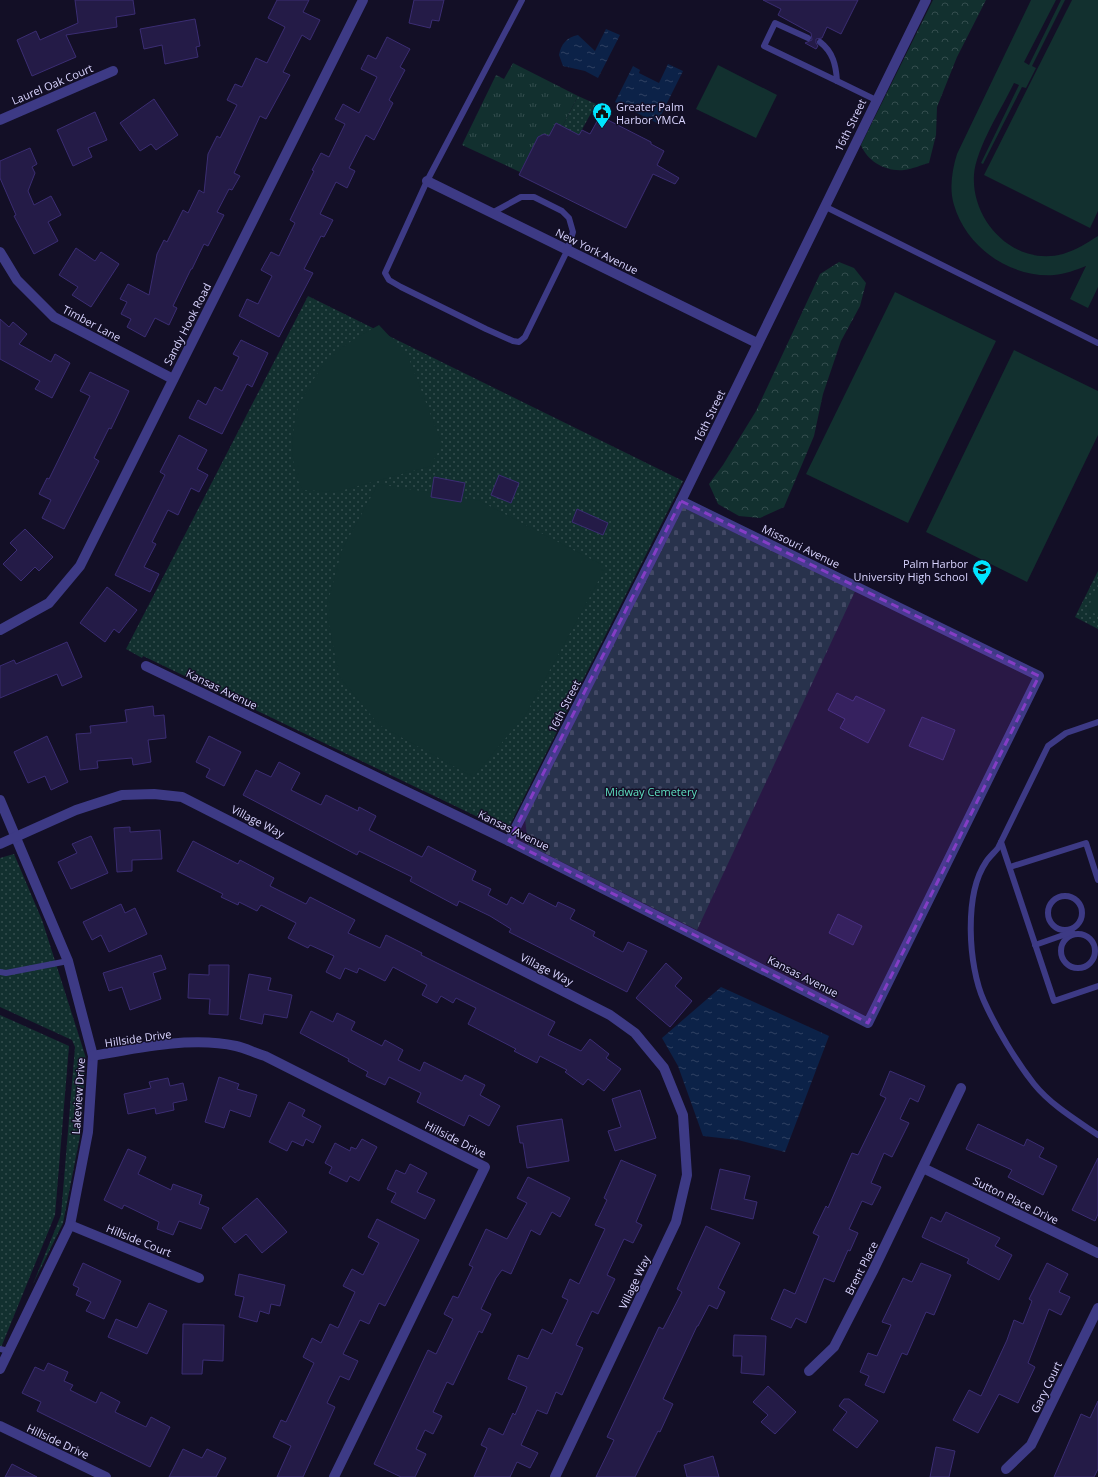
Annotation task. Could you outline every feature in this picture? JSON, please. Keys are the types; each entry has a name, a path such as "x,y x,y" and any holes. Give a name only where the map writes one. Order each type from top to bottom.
{"street":[{"name":"Sandy Hook Road","path":"0,630 49,603 80,566 363,0"},
{"name":"16th Street","path":"509,841 681,501 926,0"},
{"name":"Laurel Oak Court","path":"0,120 113,71"},
{"name":"New York Avenue","path":"427,181 757,343"},
{"name":"Timber Lane","path":"0,252 17,280 54,317 173,379"},
{"name":"Missouri Avenue","path":"681,501 1039,676 868,1023"},
{"name":"Kansas Avenue","path":"146,666 509,841 868,1023"},
{"name":"Village Way","path":"0,844 76,810 122,795 154,794 182,797 610,1014 635,1033 664,1068 682,1115 687,1175 676,1222 555,1477"},
{"name":"Lakeview Drive","path":"0,800 68,961 93,1056 88,1132 70,1225 4,1350 0,1369"},
{"name":"Hillside Drive","path":"93,1056 128,1050 201,1042 235,1046 264,1056 485,1167 334,1477"},
{"name":"Brent Place","path":"809,1371 834,1346 923,1168 961,1088"},
{"name":"Sutton Place Drive","path":"923,1168 1098,1253"},
{"name":"Hillside Court","path":"70,1225 199,1278"},
{"name":"Gary Court","path":"1006,1469 1031,1445 1098,1308"},
{"name":"Hillside Drive","path":"0,1426 106,1477"}],"lane":[{"path":"492,213 521,197 534,197 562,211 569,218 573,232 567,251 525,337 519,342 513,341 486,329 389,280 385,273 427,181 522,0"},
{"path":"808,38 775,23 764,46 876,100"},
{"path":"820,42 828,47 834,60 837,81"},
{"path":"824,206 1098,343"},
{"path":"1098,722 1066,733 1048,746 1001,842 985,862 974,892 970,922 972,962 984,1000 1008,1045 1034,1085 1066,1114 1098,1135"},
{"path":"1001,842 1054,1001 1098,986"},
{"path":"1010,867 1086,843 1098,880"},
{"path":"1072,932 1064,942 1061,953 1066,963 1075,968 1081,968 1093,958 1094,947 1088,938 1083,935 1072,932 1062,930 1057,928 1050,920 1049,910 1051,904 1059,898 1070,897 1079,904 1081,909 1080,920 1072,932"},
{"path":"1035,945 1072,932"},
{"path":"0,972 6,973 68,961"}],"highlighted area":[{"path":"681,501 1039,676 868,1023 509,841"}],"green space":[{"path":"933,0 986,0 957,57 937,107 936,135 929,163 907,169 891,169 872,160 861,145"},
{"path":"1031,0 1056,0 1024,62 1029,65 1061,0 1065,0 1032,66 1036,68 1026,88 1022,87 983,164 981,163 1019,85 1014,83 990,128 976,164 974,175 975,192 980,209 988,224 999,237 1013,247 1028,254 1045,256 1063,254 1086,244 1098,236 1098,287 1088,308 1070,299 1086,266 1066,273 1038,275 1006,265 992,257 968,234 960,220 952,199 952,180 957,154"},
{"path":"1072,0 1098,0 1098,211 1090,228 984,175"},
{"path":"513,63 578,96 562,127 556,123 549,136 544,134 538,137 520,172 462,145 496,75 504,79"},
{"path":"718,65 777,95 756,138 696,109"},
{"path":"578,96 596,104 579,135 562,127"},
{"path":"839,262 854,268 866,283 860,306 841,341 823,394 814,436 784,507 760,518 739,516 718,504 709,484 723,465 756,411 820,274"},
{"path":"895,292 996,341 908,523 806,474"},
{"path":"308,296 683,481 507,831 143,656 142,658 126,649"},
{"path":"379,325 408,356 442,444 431,466 336,492 303,490 296,473 293,454 294,424 300,403 318,372 332,356 351,341"},
{"path":"1014,350 1098,391 1098,435 1027,582 926,532"},
{"path":"378,484 480,501 606,567 526,714 473,777 379,725 339,676 326,609 342,550"},
{"name":"Midway Cemetery","path":"685,503 857,587 697,930 528,845 525,819"},
{"path":"1098,571 1098,629 1075,617"},
{"path":"1098,587 1098,615 1087,610"},
{"path":"14,854 42,920 86,1058 81,1131 63,1223 33,1284 61,1215 75,1047 72,1040 0,1007 0,858"},
{"path":"0,1015 69,1046 55,1215 0,1350"}],"water":[{"path":"606,29 620,35 598,78 585,71 563,66 559,55 563,44 568,39 578,35 595,51"},
{"path":"668,64 683,71 657,123 615,102 633,66 640,70 639,73 659,83"},
{"path":"721,987 829,1036 785,1152 738,1140 703,1136 678,1066 662,1038"}],"building":[{"path":"75,0 133,0 135,14 116,17 117,27 66,35 76,57 32,76 17,40 36,31 40,40 78,23"},
{"path":"277,0 309,0 303,12 320,20 310,40 302,35 283,72 290,75 266,119 260,116 234,173 240,176 232,190 229,189 217,212 224,215 208,246 204,244 191,269 173,306 177,308 169,325 155,318 145,337 127,327 131,319 121,314 127,302 120,299 128,284 149,295 157,254 164,240 167,242 183,210 188,213 199,190 204,193 208,154 217,136 220,138 237,105 227,100 235,84 242,87 256,58 267,63 285,27 268,18"},
{"path":"414,0 444,0 439,21 432,20 430,28 409,23"},
{"path":"763,0 858,0 841,34 827,27 822,38 816,39 818,46 816,49 805,43 812,40 811,33 778,15 781,9"},
{"path":"195,19 200,46 196,47 198,57 165,64 162,45 144,49 140,29"},
{"path":"387,37 410,49 400,67 405,70 389,100 393,103 374,140 366,135 349,168 355,171 347,188 336,182 320,214 333,220 324,237 321,236 304,269 313,273 279,337 239,316 247,299 258,304 272,276 261,270 271,252 279,256 295,223 290,220 314,171 312,170 321,153 329,157 345,124 335,119 343,104 359,113 377,77 361,69 368,55 376,59"},
{"path":"154,99 178,135 156,150 151,144 140,151 120,123"},
{"path":"95,112 107,140 88,148 92,157 73,166 57,130"},
{"path":"600,116 651,142 651,144 664,151 657,165 679,178 675,184 653,174 626,228 519,175 538,137 544,134 549,136 556,123 579,135 582,130 590,134"},
{"path":"30,148 37,164 32,167 35,173 28,191 34,205 51,196 61,215 48,222 58,241 34,254 14,216 16,215 0,178 0,161"},
{"path":"76,248 95,261 101,252 119,264 91,307 72,295 78,287 59,275"},
{"path":"0,319 9,327 13,322 27,334 19,344 51,362 55,354 70,363 52,398 35,389 40,381 0,359"},
{"path":"241,340 268,353 252,387 247,384 222,434 189,418 198,400 206,405 215,387 222,391 239,357 233,354"},
{"path":"90,372 129,391 111,429 109,428 94,458 99,461 64,529 42,518 51,500 39,494 47,478 49,479 90,396 80,391"},
{"path":"179,435 207,450 197,469 208,475 199,492 191,488 178,515 168,510 152,542 156,544 144,567 159,574 150,592 115,575 165,475 160,472"},
{"path":"499,475 519,483 511,503 491,495"},
{"path":"434,477 465,483 461,502 431,497"},
{"path":"577,509 608,523 603,535 572,522"},
{"path":"25,529 53,557 39,571 35,567 21,581 3,564 17,550 10,543"},
{"path":"107,587 137,610 119,633 114,629 105,642 80,623"},
{"path":"67,642 82,677 62,686 57,674 0,698 0,666 14,660 16,664"},
{"path":"837,693 853,701 856,696 885,710 868,743 840,728 845,719 828,710"},
{"path":"153,706 154,716 164,715 166,738 148,740 151,762 133,765 132,758 97,761 98,768 80,770 76,734 91,733 90,726 127,722 125,710"},
{"path":"922,717 955,730 943,760 909,746"},
{"path":"47,736 68,782 51,790 45,776 28,783 14,752"},
{"path":"209,736 241,752 224,786 206,777 210,769 196,762"},
{"path":"279,762 300,773 291,790 321,805 326,795 358,811 359,807 376,816 369,830 422,857 428,846 476,871 472,880 491,889 488,895 507,905 511,897 523,904 529,893 556,907 558,902 575,910 570,919 595,932 593,936 623,952 628,942 647,951 627,992 509,932 511,929 490,916 459,901 457,906 410,881 412,877 359,851 357,855 243,795 256,770 271,777"},
{"path":"130,827 130,832 160,830 162,859 132,860 132,871 117,872 114,828"},
{"path":"91,836 108,873 71,889 58,862 77,853 72,844"},
{"path":"193,841 238,864 240,860 274,878 270,886 306,904 310,897 355,920 348,933 380,948 386,935 422,953 421,955 555,1022 548,1035 581,1051 590,1039 609,1054 606,1058 621,1069 604,1091 588,1079 583,1085 565,1072 567,1070 540,1056 537,1063 514,1051 516,1049 468,1024 476,1008 456,998 453,1003 441,996 437,1003 422,995 427,985 393,967 385,981 359,968 357,973 345,968 340,979 326,972 334,956 310,945 308,948 288,938 296,923 261,905 257,911 239,902 238,905 221,897 223,894 177,871"},
{"path":"121,904 125,913 135,908 147,934 109,952 101,935 92,940 83,922"},
{"path":"838,914 862,926 853,945 829,933"},
{"path":"161,955 166,969 153,973 161,999 130,1010 122,987 109,991 103,973"},
{"path":"666,963 682,978 675,986 692,1001 670,1027 636,998"},
{"path":"209,965 229,965 228,1015 209,1014 210,999 188,998 189,974 209,975"},
{"path":"249,974 271,978 268,990 292,995 287,1018 264,1014 262,1024 240,1019"},
{"path":"311,1011 333,1022 337,1013 355,1022 351,1030 382,1046 385,1040 403,1050 398,1060 420,1071 424,1062 462,1081 465,1075 485,1085 480,1095 500,1106 489,1126 469,1115 464,1126 417,1102 421,1093 389,1077 385,1085 366,1076 368,1072 348,1061 349,1059 300,1033"},
{"path":"890,1071 925,1086 918,1102 910,1098 900,1119 909,1123 892,1157 884,1153 871,1183 881,1187 872,1205 862,1201 849,1229 858,1233 850,1251 848,1250 834,1282 824,1278 806,1323 796,1318 791,1328 771,1319 784,1289 795,1294 819,1236 813,1233 826,1206 828,1208 852,1153 858,1155 886,1098 880,1095"},
{"path":"219,1077 239,1084 237,1089 257,1095 250,1117 230,1110 224,1128 205,1122"},
{"path":"168,1078 170,1086 183,1083 187,1100 173,1103 174,1110 156,1114 155,1108 128,1114 124,1094 151,1088 149,1082"},
{"path":"640,1090 656,1138 615,1151 608,1131 621,1127 612,1099"},
{"path":"289,1102 305,1110 302,1116 321,1126 313,1143 306,1139 303,1146 292,1141 287,1151 269,1142"},
{"path":"562,1119 569,1161 527,1168 523,1143 520,1143 517,1126"},
{"path":"978,1124 1024,1146 1027,1139 1044,1148 1039,1157 1057,1166 1043,1195 1008,1177 1012,1170 966,1149"},
{"path":"362,1139 377,1147 359,1181 350,1176 347,1182 329,1173 332,1167 325,1163 335,1143 350,1151 351,1147 356,1149"},
{"path":"128,1149 146,1157 138,1174 171,1190 173,1184 202,1195 199,1204 209,1208 201,1229 179,1221 173,1235 157,1229 159,1222 124,1205 122,1209 104,1200"},
{"path":"1098,1158 1098,1214 1095,1221 1072,1210"},
{"path":"621,1160 656,1175 636,1222 642,1225 633,1243 624,1239 607,1275 615,1279 598,1314 592,1311 576,1345 583,1348 562,1395 556,1392 547,1414 537,1410 521,1445 538,1453 530,1468 517,1462 510,1477 474,1477 487,1448 481,1445 489,1428 503,1435 513,1413 515,1415 527,1387 508,1379 518,1355 528,1359 542,1329 552,1334 568,1300 562,1297 570,1279 579,1284 605,1229 595,1225 607,1200 604,1198"},
{"path":"410,1164 427,1173 417,1192 435,1200 425,1219 391,1202 396,1193 387,1189 396,1170 405,1174"},
{"path":"720,1169 750,1176 744,1199 757,1202 753,1219 711,1209"},
{"path":"528,1177 570,1198 560,1217 552,1212 540,1235 531,1230 511,1274 502,1270 496,1278 481,1309 491,1314 482,1333 479,1331 453,1385 447,1382 433,1412 442,1416 433,1434 425,1430 416,1449 426,1454 415,1477 401,1477 374,1464 428,1350 436,1354 453,1319 444,1314 453,1296 458,1298 473,1267 469,1265 486,1229 507,1239 527,1203 517,1198"},
{"path":"257,1198 287,1232 262,1253 246,1234 235,1243 222,1228"},
{"path":"946,1212 1000,1238 995,1246 1012,1255 999,1280 967,1263 969,1259 922,1237 931,1217 941,1222"},
{"path":"377,1219 419,1240 385,1306 379,1303 369,1324 360,1320 343,1354 358,1361 349,1380 340,1376 327,1403 335,1407 303,1477 277,1477 291,1446 273,1437 281,1420 286,1422 314,1363 303,1357 312,1338 321,1343 330,1324 338,1328 355,1292 343,1286 352,1269 363,1275 379,1243 368,1237"},
{"path":"706,1226 740,1243 718,1288 725,1292 717,1309 709,1305 697,1326 663,1399 673,1404 660,1432 658,1431 635,1477 596,1477 614,1440 607,1437 659,1327 663,1329 682,1292 677,1289"},
{"path":"83,1263 121,1281 104,1319 86,1311 91,1302 76,1295 79,1288 73,1285"},
{"path":"921,1263 951,1275 934,1315 926,1312 907,1355 902,1353 884,1393 865,1385 869,1376 860,1372 868,1353 877,1356 891,1325 882,1322 903,1278 912,1282"},
{"path":"1047,1263 1068,1274 1059,1292 1070,1297 1061,1315 1049,1309 1028,1363 1035,1367 1018,1403 999,1394 978,1433 953,1420 969,1390 981,1396 1007,1340 1014,1320 1023,1324 1032,1301 1029,1299"},
{"path":"239,1274 285,1285 280,1306 271,1304 269,1314 260,1311 257,1322 239,1317 244,1297 235,1295"},
{"path":"149,1303 167,1311 147,1354 108,1337 116,1319 137,1328"},
{"path":"183,1324 224,1325 223,1361 203,1360 202,1374 182,1374"},
{"path":"734,1335 766,1336 764,1375 741,1373 742,1356 733,1356"},
{"path":"48,1363 68,1372 64,1381 73,1385 70,1390 96,1403 101,1392 120,1402 115,1412 146,1427 151,1417 170,1427 150,1467 37,1411 41,1402 22,1393 35,1367 44,1371"},
{"path":"768,1386 796,1412 775,1434 761,1422 768,1415 753,1402"},
{"path":"844,1399 849,1399 878,1421 857,1448 833,1430 847,1412 839,1406"},
{"path":"1098,1401 1098,1469 1094,1477 1054,1477 1081,1414 1090,1418"},
{"path":"936,1447 955,1451 949,1477 930,1477"},
{"path":"183,1449 202,1458 207,1449 226,1458 216,1477 169,1477"},
{"path":"713,1456 719,1477 687,1477 684,1465"},
{"path":"12,1464 37,1477 5,1477"}],"place":[{"name":"Greater Palm Harbor YMCA","path":"602,129"},
{"name":"Palm Harbor University High School","path":"982,586"}]}
